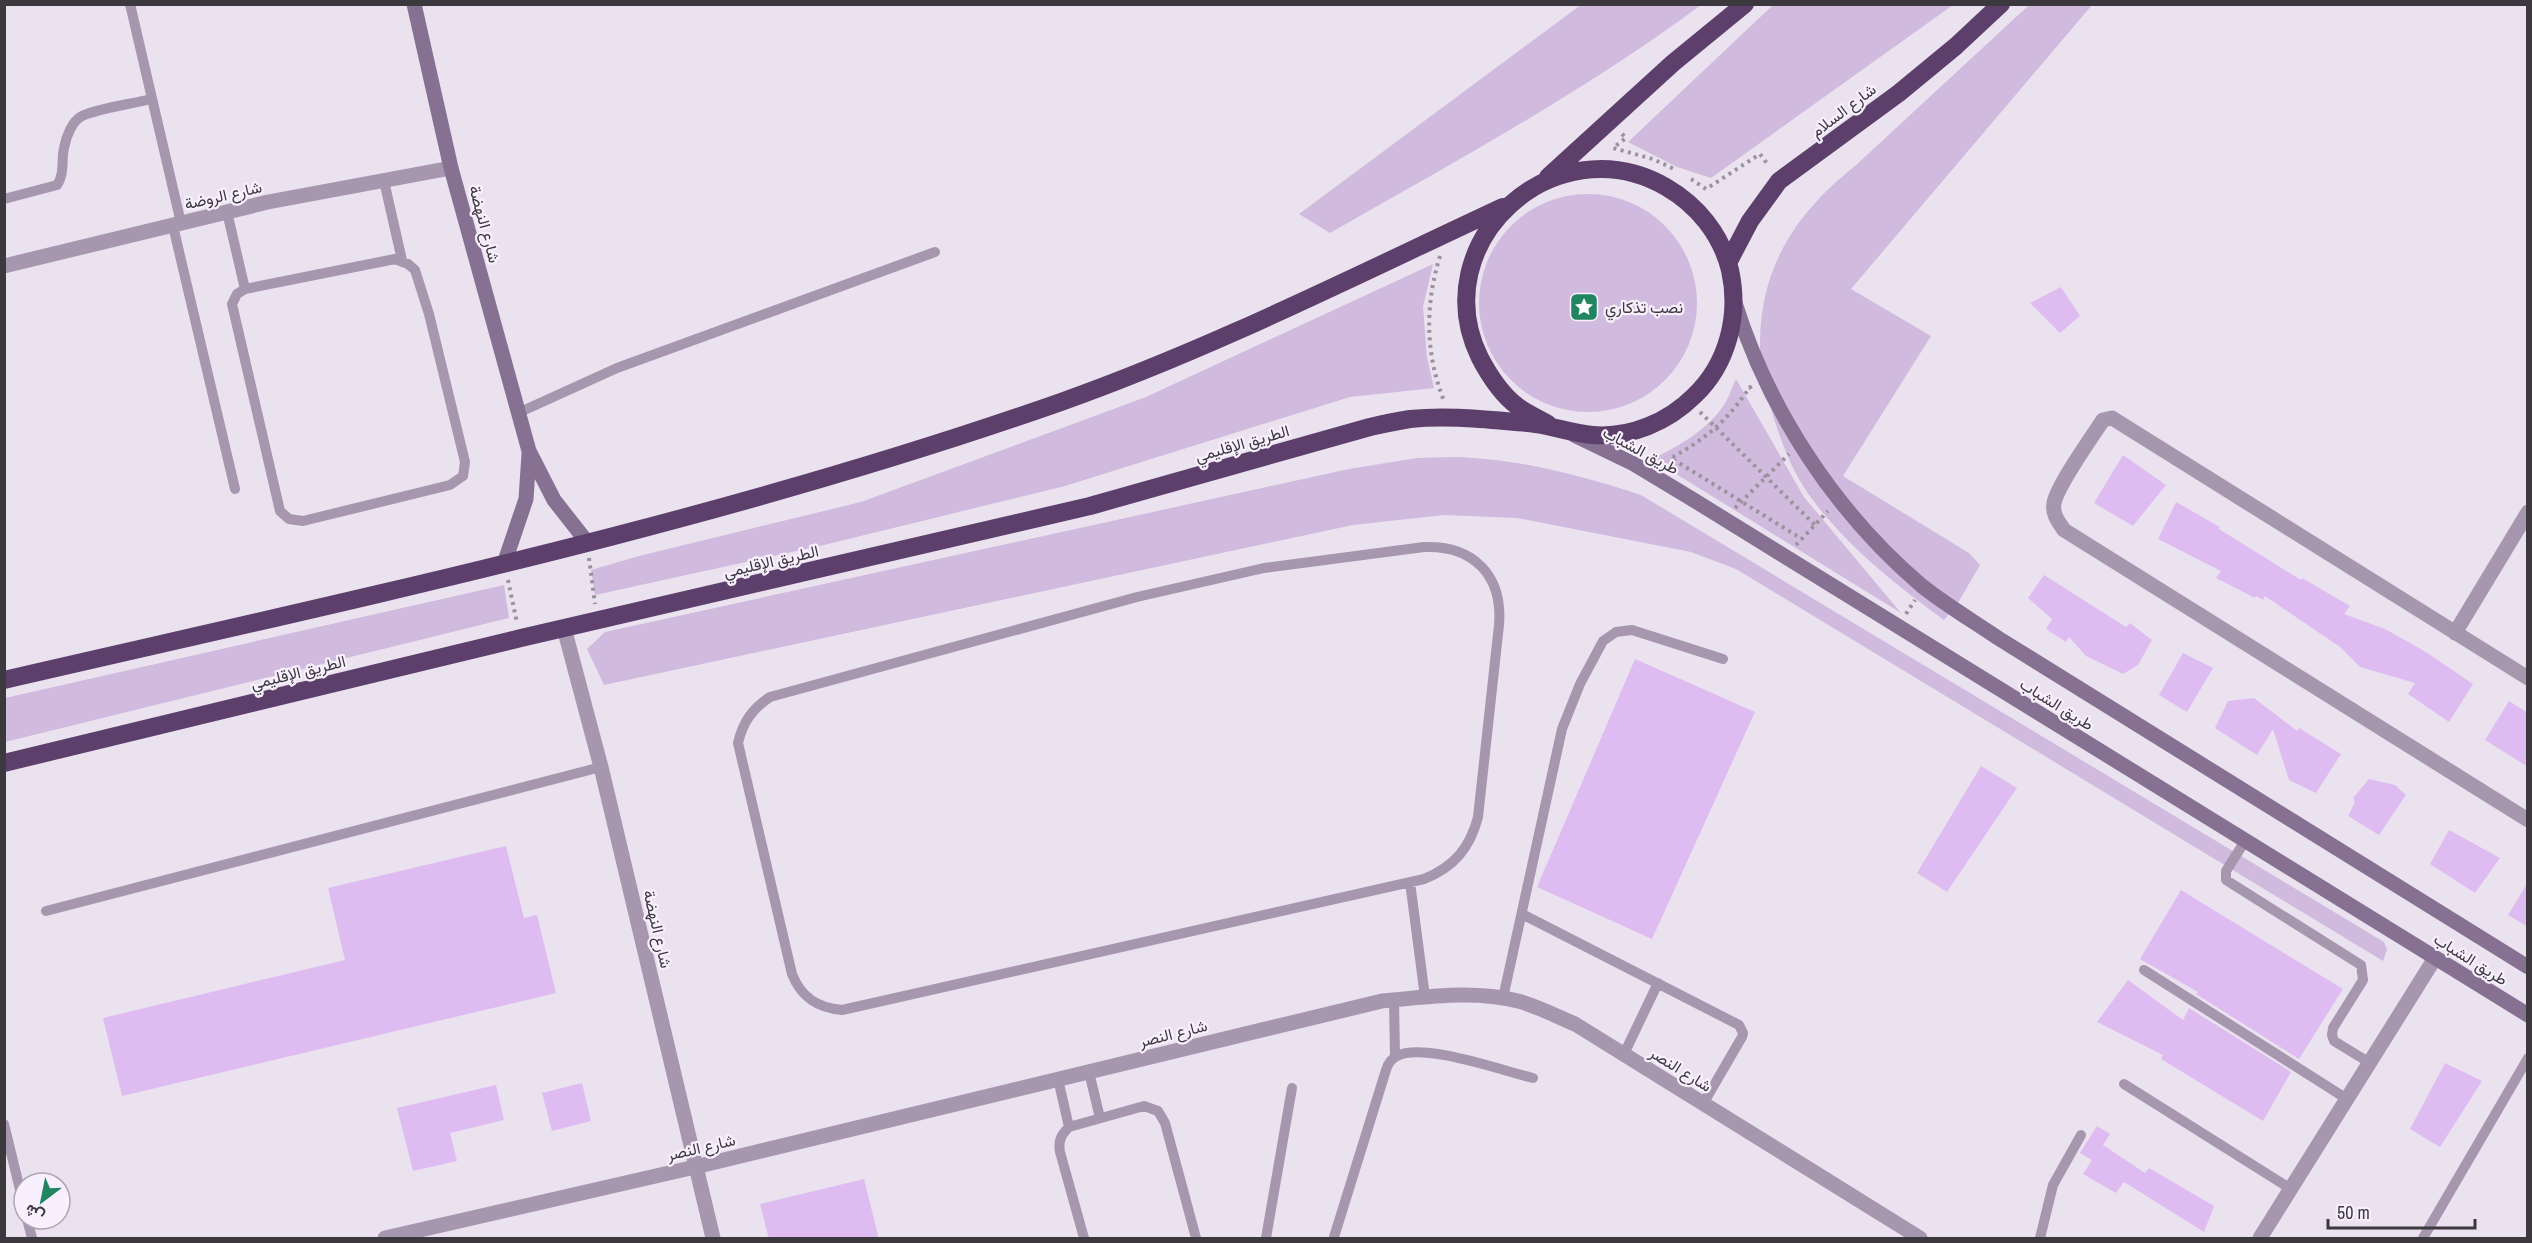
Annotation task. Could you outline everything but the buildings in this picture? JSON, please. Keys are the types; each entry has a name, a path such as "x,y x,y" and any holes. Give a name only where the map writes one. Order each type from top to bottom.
{"highway":[{"path":"4,680 504,564 710,511 851,470 1064,401 1206,345 1507,205 1525,191 1545,180 1611,118 1745,4"},
{"name":"شارع السلام","path":"1728,263 1750,221 1779,181 1899,93 1956,46 2001,4"},
{"name":"الطريق الإقليمي","path":"4,763 597,620 1090,506 1370,427 1411,419 1451,418 1556,427 1594,435 1625,434 1655,424 1681,408 1704,387 1720,361 1731,332 1734,301 1728,263 1717,237 1701,214 1680,195 1655,181 1628,171 1600,168 1572,171 1545,180"},
{"path":"1507,205 1484,235 1470,270 1467,307 1473,344 1490,377 1509,398 1516,405 1556,427"}],"main road":[{"name":"شارع النهضة","path":"414,4 452,168 529,451 554,500 587,542"},
{"name":"طريق الشباب","path":"1734,301 1752,353 1794,448 1887,553 1923,586 1998,638 2528,967"},
{"name":"طريق الشباب","path":"1556,427 1634,464 2528,1015"},
{"name":"شارع النهضة","path":"504,564 526,499 529,451"}],"street":[{"name":"شارع الروضة","path":"4,266 227,212 452,168"},
{"path":"2528,678 2112,418 2103,420 2057,494 2055,518 2064,530 2528,820"},
{"path":"2455,633 2528,512"},
{"name":"شارع النهضة","path":"564,628 601,767 713,1239"},
{"path":"2260,1239 2435,958"},
{"name":"شارع النصر","path":"384,1239 418,1235 1382,1001 1460,994 1520,1002 1575,1024 1920,1239"}],"lane":[{"path":"129,4 235,489"},
{"path":"4,198 57,185 61,176 67,136 82,116 151,99"},
{"path":"384,181 402,260"},
{"path":"227,212 245,289"},
{"path":"518,413 617,368 935,252"},
{"path":"395,259 402,260 415,270 429,314 465,462 465,472 459,480 450,485 303,521 289,519 280,511 232,304 237,294 245,289 395,259"},
{"path":"1424,547 1451,549 1464,553 1484,570 1500,602 1478,817 1468,844 1460,856 1437,874 1410,882 854,1007 832,1009 822,1007 806,997 792,974 738,743 741,731 753,710 770,697 1137,597 1264,568 1424,547"},
{"path":"1503,998 1562,729 1580,684 1603,641 1616,632 1632,630 1723,659"},
{"path":"46,911 601,767"},
{"path":"2245,841 2226,871 2226,880 2361,965 2362,980 2333,1028 2332,1035 2334,1041 2370,1063"},
{"path":"1410,882 1425,997"},
{"path":"1522,914 1735,1022 1742,1028 1742,1037 1703,1104"},
{"path":"2144,970 2347,1099"},
{"path":"1624,1054 1658,983"},
{"path":"1334,1238 1386,1070 1395,1056 1394,1000"},
{"path":"1395,1056 1424,1052 1439,1054 1533,1078"},
{"path":"2423,1239 2528,1058"},
{"path":"1089,1072 1100,1118"},
{"path":"1058,1079 1069,1127"},
{"path":"2124,1084 2291,1189"},
{"path":"1266,1239 1292,1088"},
{"path":"1084,1239 1060,1152 1059,1143 1062,1134 1069,1127 1144,1106 1158,1111 1163,1117 1196,1239"},
{"path":"4,1124 15,1171"},
{"path":"2040,1239 2053,1185 2081,1135"}],"path":[{"path":"1611,118 1626,138 1613,148 1653,159 1680,172"},
{"path":"1689,177 1706,189 1760,154 1779,181"},
{"path":"1432,259 1441,255 1430,298 1429,344 1439,388 1451,418"},
{"path":"1755,395 1750,387 1735,409 1717,428 1697,444 1671,458 1802,539"},
{"path":"1689,401 1815,525"},
{"path":"1794,448 1794,462"},
{"path":"1724,519 1794,448"},
{"path":"1785,557 1839,499"},
{"path":"1821,504 1827,512"},
{"path":"587,542 597,620"},
{"path":"504,564 521,638"},
{"path":"1898,627 1923,586"}],"shaded area":[{"path":"1582,4 1701,5 1657,37 1566,96 1330,233 1299,214"},
{"path":"1774,4 1953,5 1711,178 1677,167 1628,142"},
{"path":"2029,5 2092,5 1851,289 1931,336 1843,476 1969,553 1980,565 1959,601 1944,620 1894,582 1847,539 1819,508 1792,466 1760,376 1762,316 1767,290 1785,244 1815,203"},
{"path":"1588,194 1620,199 1630,203 1665,226 1688,261 1692,271 1697,303 1692,335 1688,345 1665,380 1630,403 1620,407 1588,412 1556,407 1546,403 1511,380 1488,345 1484,335 1479,303 1484,271 1488,261 1511,226 1546,203 1556,199"},
{"path":"1433,264 1423,307 1427,357 1434,388 1350,397 1065,486 824,545 595,595 591,570 639,556 861,502 1146,397"},
{"path":"1736,379 1804,497 1901,613 1652,459 1680,444 1707,425 1728,399"},
{"path":"1466,457 1516,463 1579,476 1641,495 2384,942 2387,950 2383,961 1736,569 1691,552 1517,518 1444,515 1353,525 604,685 587,649 605,632 1349,469 1417,458"},
{"path":"504,585 509,618 5,742 5,698"}],"place":[{"name":"نصب تذكاري","path":"1584,307"}]}
